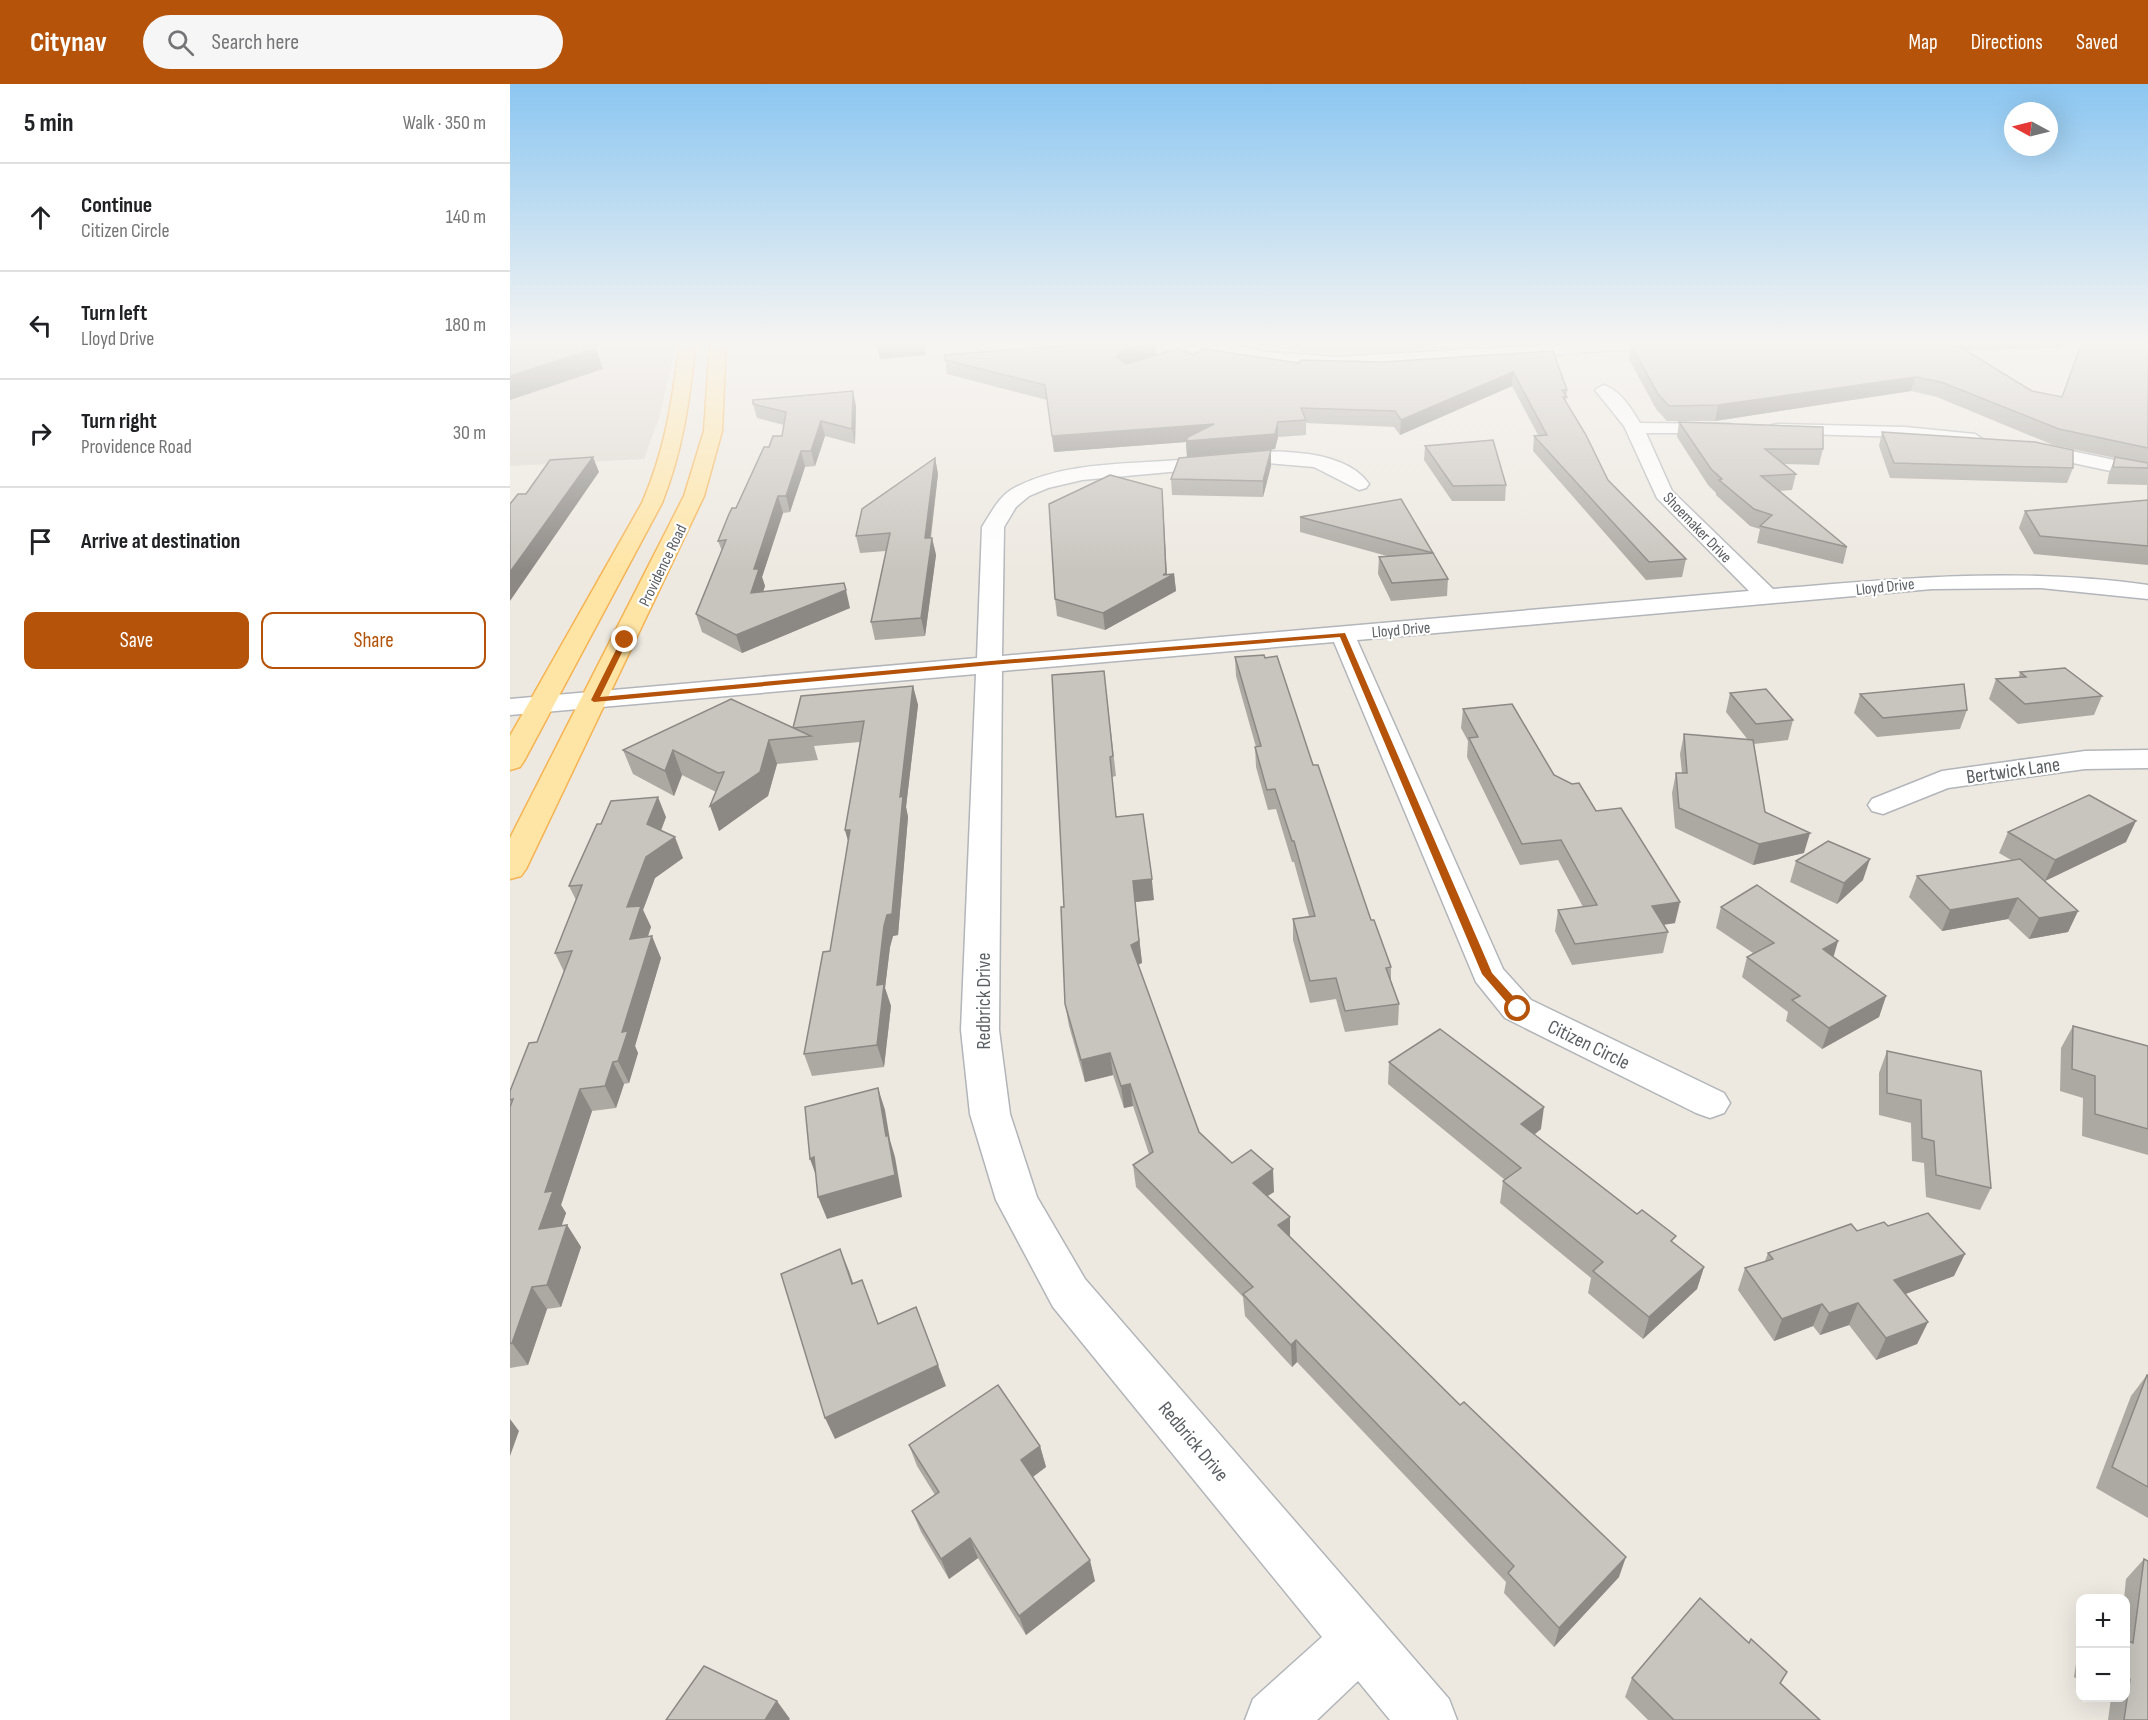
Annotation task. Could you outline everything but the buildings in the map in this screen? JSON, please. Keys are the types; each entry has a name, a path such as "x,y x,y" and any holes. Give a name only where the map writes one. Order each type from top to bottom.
{"main road":[{"name":"Providence Road","path":"510,761 636,534 664,474 679,418"},
{"name":"Providence Road","path":"510,869 694,496 713,431 714,418"}],"street":[{"name":"Shoemaker Drive","path":"1629,418 1637,428 1656,481 1664,494 1768,597"},
{"path":"1901,418 1905,432"},
{"path":"1637,428 1740,429"},
{"path":"1763,429 1905,432 1990,442"},
{"path":"2014,446 2148,472"},
{"name":"Redbrick Drive","path":"1359,484 1336,468 1314,461 1256,459 1076,475 1039,484 1004,506 993,527 980,1030 990,1114 1017,1200 1069,1293 1428,1720"},
{"name":"Lloyd Drive","path":"510,707 991,663 1987,579 2052,582 2148,592"},
{"name":"Citizen Circle","path":"1342,635 1488,974 1518,1009 1710,1103"},
{"name":"Bertwick Lane","path":"1883,805 1942,780 2085,760 2148,759"},
{"path":"1274,1720 1361,1640"}],"shaded area":[{"path":"510,418 659,418 644,459 510,466"}],"route":[{"path":"625,640 594,700 991,663 1342,635 1488,974 1518,1009"}]}
